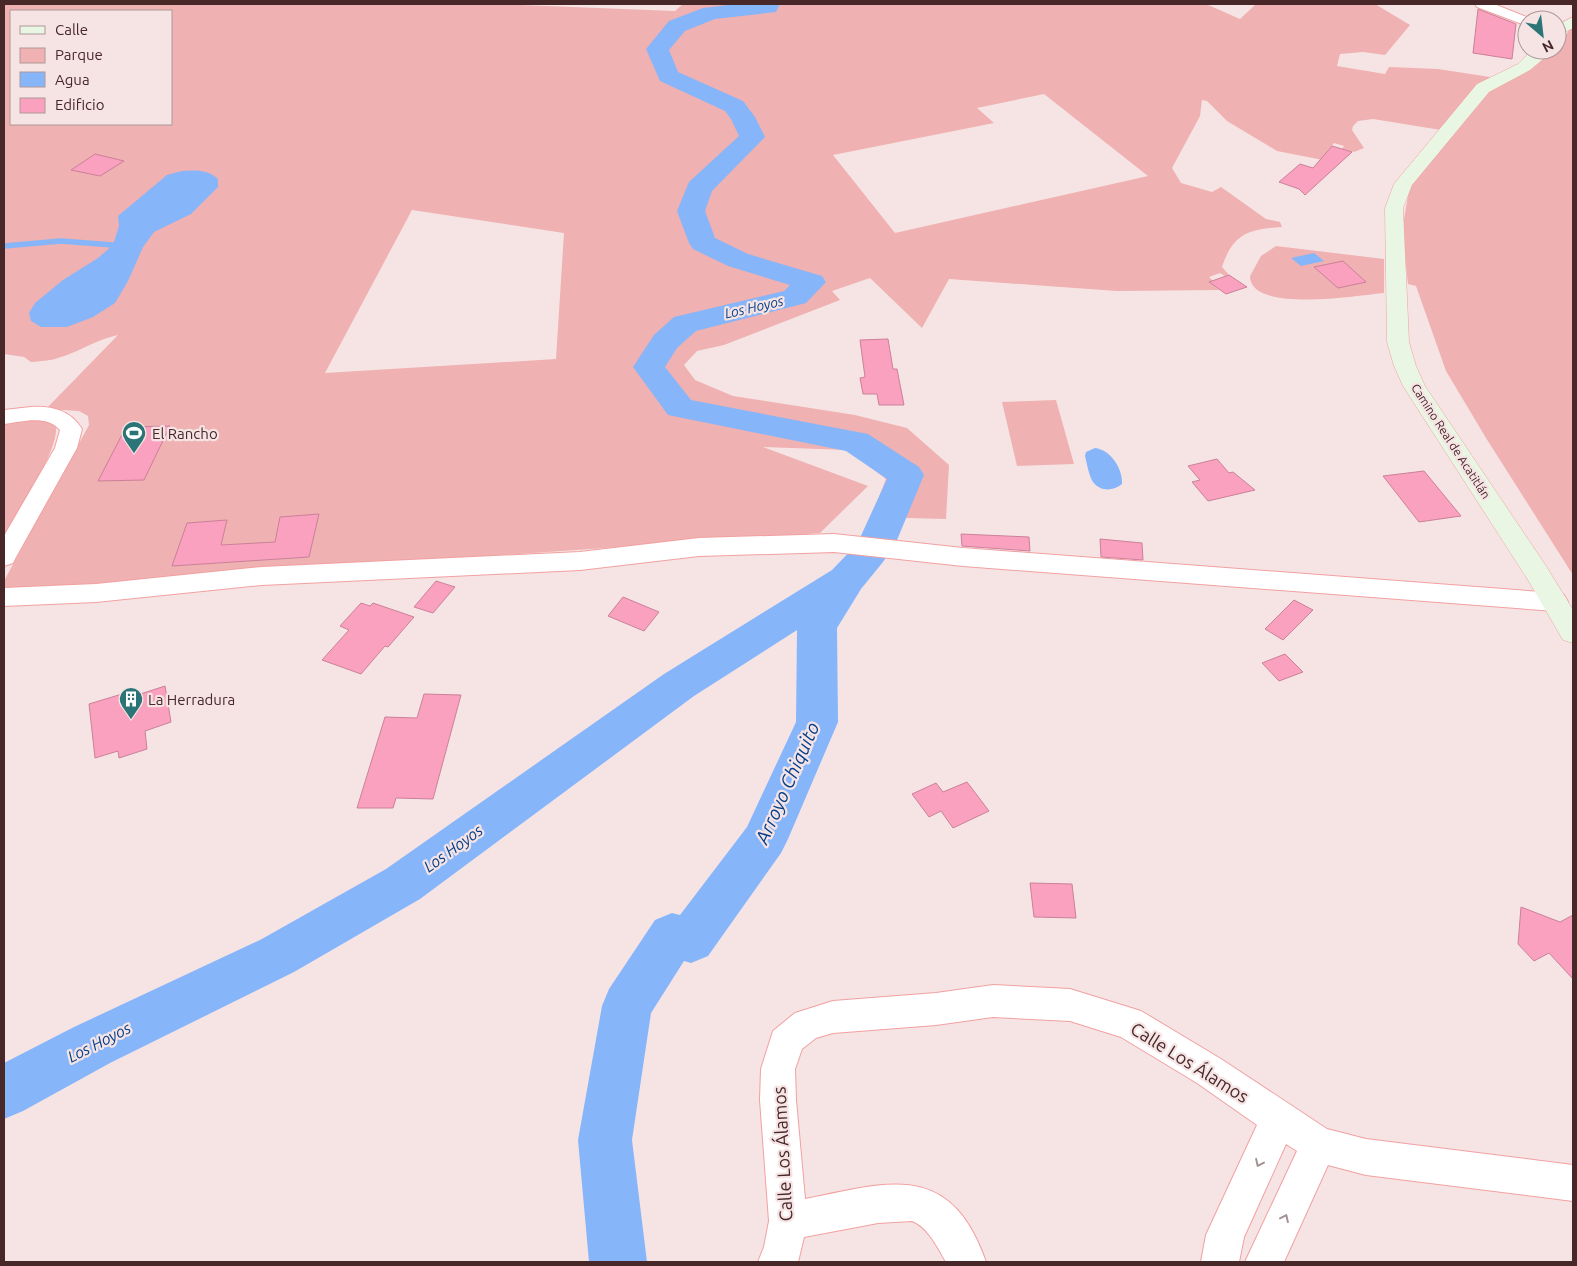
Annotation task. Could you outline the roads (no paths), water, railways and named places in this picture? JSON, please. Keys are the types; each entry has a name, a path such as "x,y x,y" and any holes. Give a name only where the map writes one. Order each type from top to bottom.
{"main road":[{"name":"Camino Real de Acatitlán","path":"1532,60 1483,88 1403,184 1394,208 1398,342 1405,366 1414,386 1573,634"}],"street":[{"path":"1482,4 1517,17"},
{"path":"4,417 45,414 60,418 71,429 66,448 4,557"},
{"path":"4,597 96,593 262,576 580,561 699,547 834,543 963,558 1554,602"},
{"name":"Calle Los Álamos","path":"777,1262 782,1255 788,1221 778,1100 778,1070 785,1043 790,1036 807,1026 833,1016 936,1008 993,1001 1070,1005 1129,1023 1209,1071 1318,1145 1366,1157 1573,1183"},
{"path":"1220,1262 1225,1235 1279,1118"},
{"path":"1264,1262 1318,1145"},
{"path":"788,1221 893,1203 920,1204 947,1227 967,1262"}],"water":[{"path":"196,170 210,173 218,179 218,187 191,214 154,232 143,247 128,281 115,303 93,317 67,327 41,327 31,321 29,313 35,303 63,280 98,258 113,245 119,226 118,216 167,175"},
{"path":"1314,253 1324,261 1301,266 1291,258"},
{"path":"1095,448 1106,452 1115,461 1122,478 1122,484 1111,489 1103,489 1093,482 1085,456 1086,452"}],"waterway":[{"name":"Los Hoyos","path":"769,4 768,7 711,13 677,26 657,49 668,76 734,106 743,117 752,137 699,188 691,211 703,243 738,260 811,282 795,297 685,324 665,342 649,367 680,408 856,442 906,475 878,540"},
{"path":"4,246 61,241 113,245"},
{"name":"Los Hoyos","path":"4,1092 92,1045 277,956 403,884 679,685 846,580 870,553"},
{"name":"Arroyo Chiquito","path":"618,1262 605,1140 627,1006 672,936 691,940 765,839 817,722 817,627 844,584"}],"place":[{"name":"El Rancho","path":"134,454"},
{"name":"La Herradura","path":"131,720"}]}
